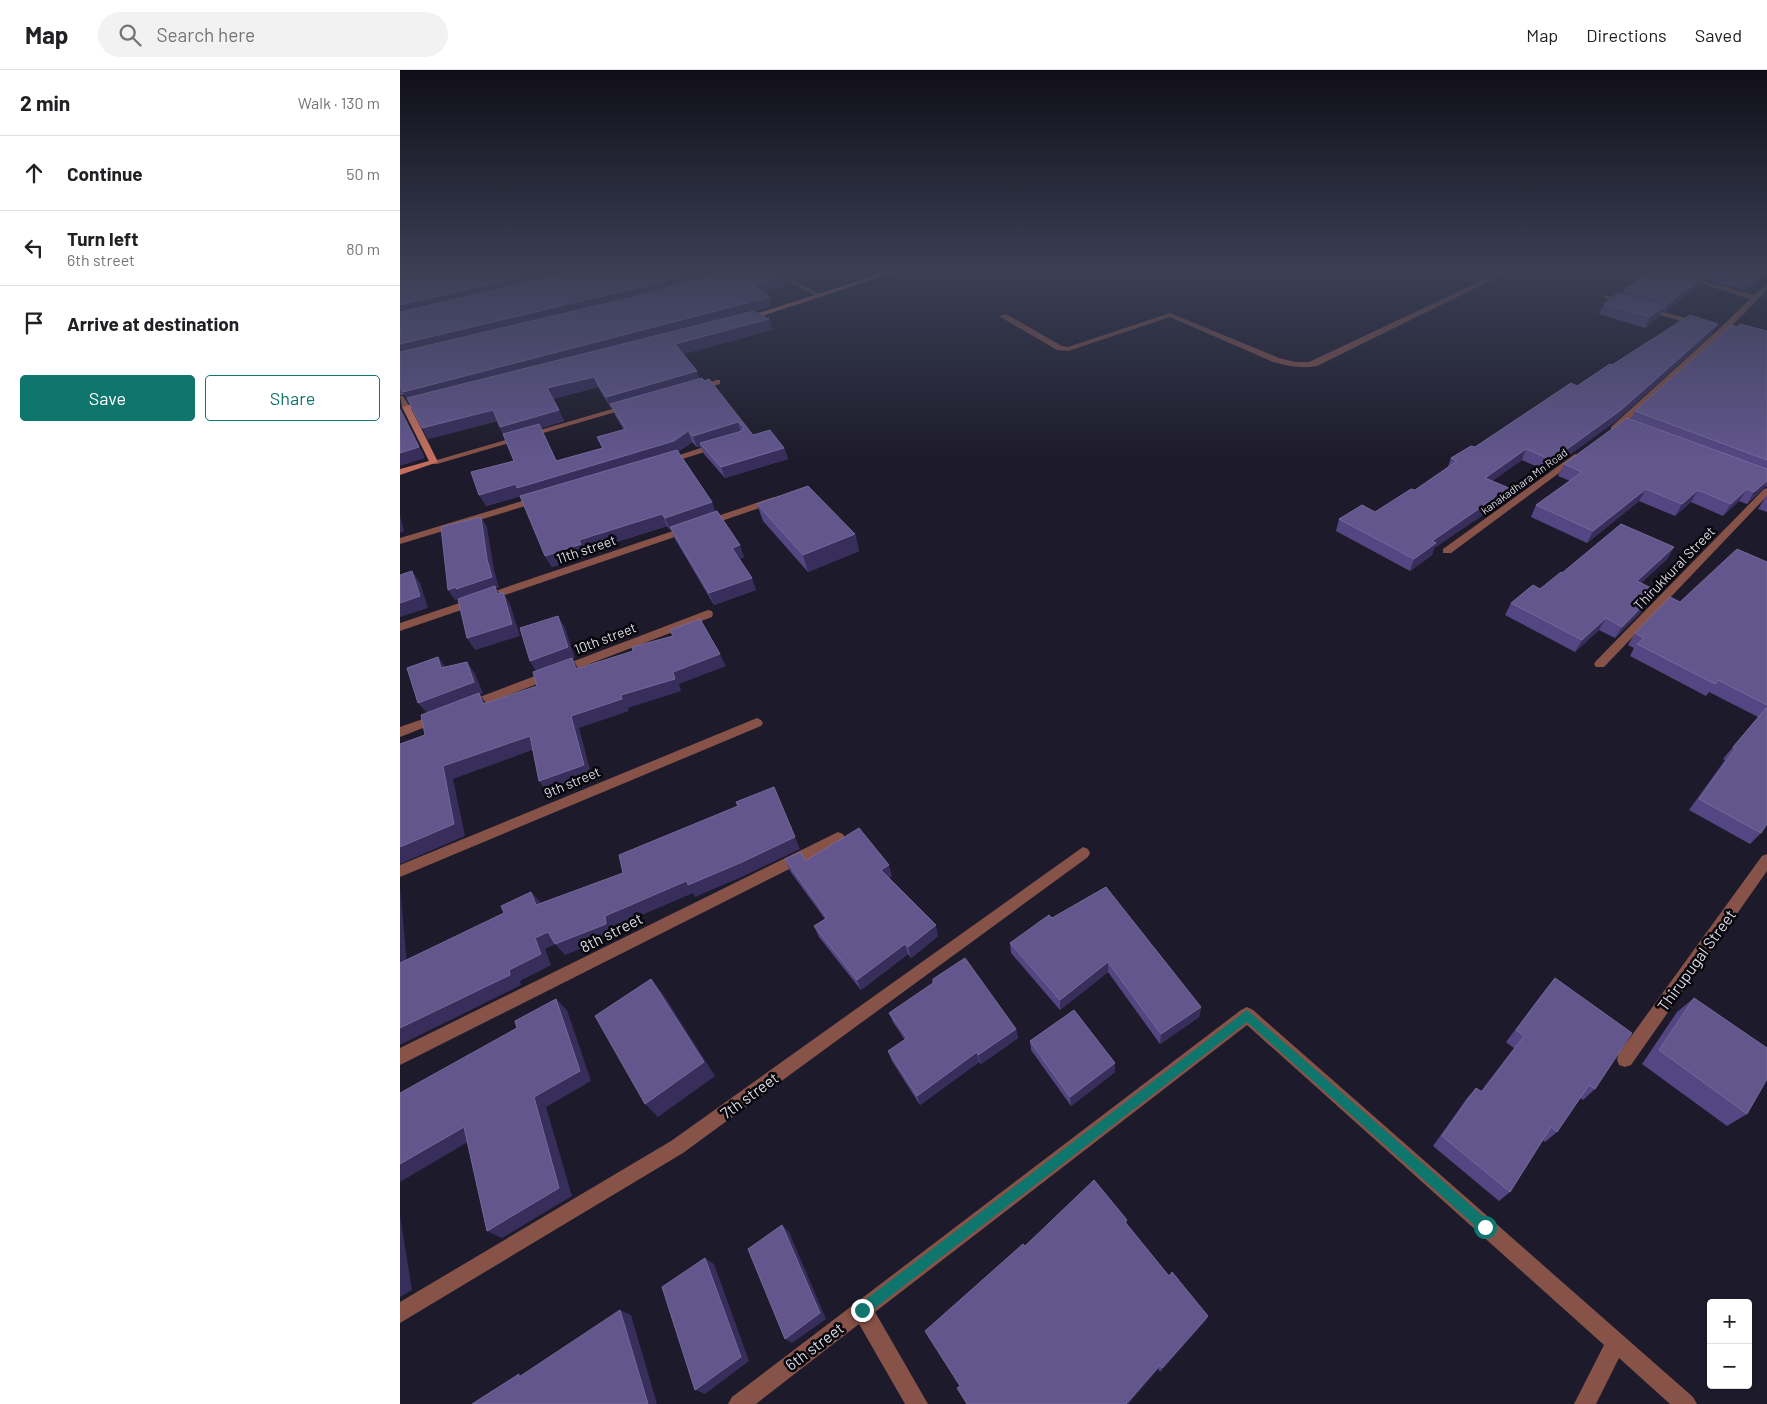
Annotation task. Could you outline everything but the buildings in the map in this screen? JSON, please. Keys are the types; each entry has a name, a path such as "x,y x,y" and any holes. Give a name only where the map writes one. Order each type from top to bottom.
{"street":[{"path":"1032,332 1060,348 1068,349 1118,332"},
{"path":"1211,332 1282,362 1305,365 1314,364 1380,332"},
{"path":"1604,436 1620,424 1715,332"},
{"path":"689,390 717,382"},
{"path":"400,398 434,462"},
{"path":"406,407 435,400"},
{"path":"400,472 642,404"},
{"path":"1620,424 1629,428"},
{"path":"656,464 732,440"},
{"name":"kanakadhara Mn Road","path":"1448,551 1580,453"},
{"name":"Thirukkural Street","path":"1600,664 1767,491"},
{"path":"400,541 552,495"},
{"name":"11th street","path":"400,627 781,497"},
{"name":"10th street","path":"400,732 708,614"},
{"name":"9th street","path":"400,872 756,722"},
{"name":"8th street","path":"400,1057 838,838"},
{"name":"7th street","path":"400,1313 677,1147 1083,853"},
{"name":"Thirupugal Street","path":"1625,1059 1767,860"},
{"name":"6th street","path":"739,1404 1247,1015 1616,1342"},
{"path":"862,1310 917,1404"},
{"path":"1585,1404 1616,1342 1686,1404"}],"route":[{"path":"862,1310 1247,1015 1485,1227"}]}
